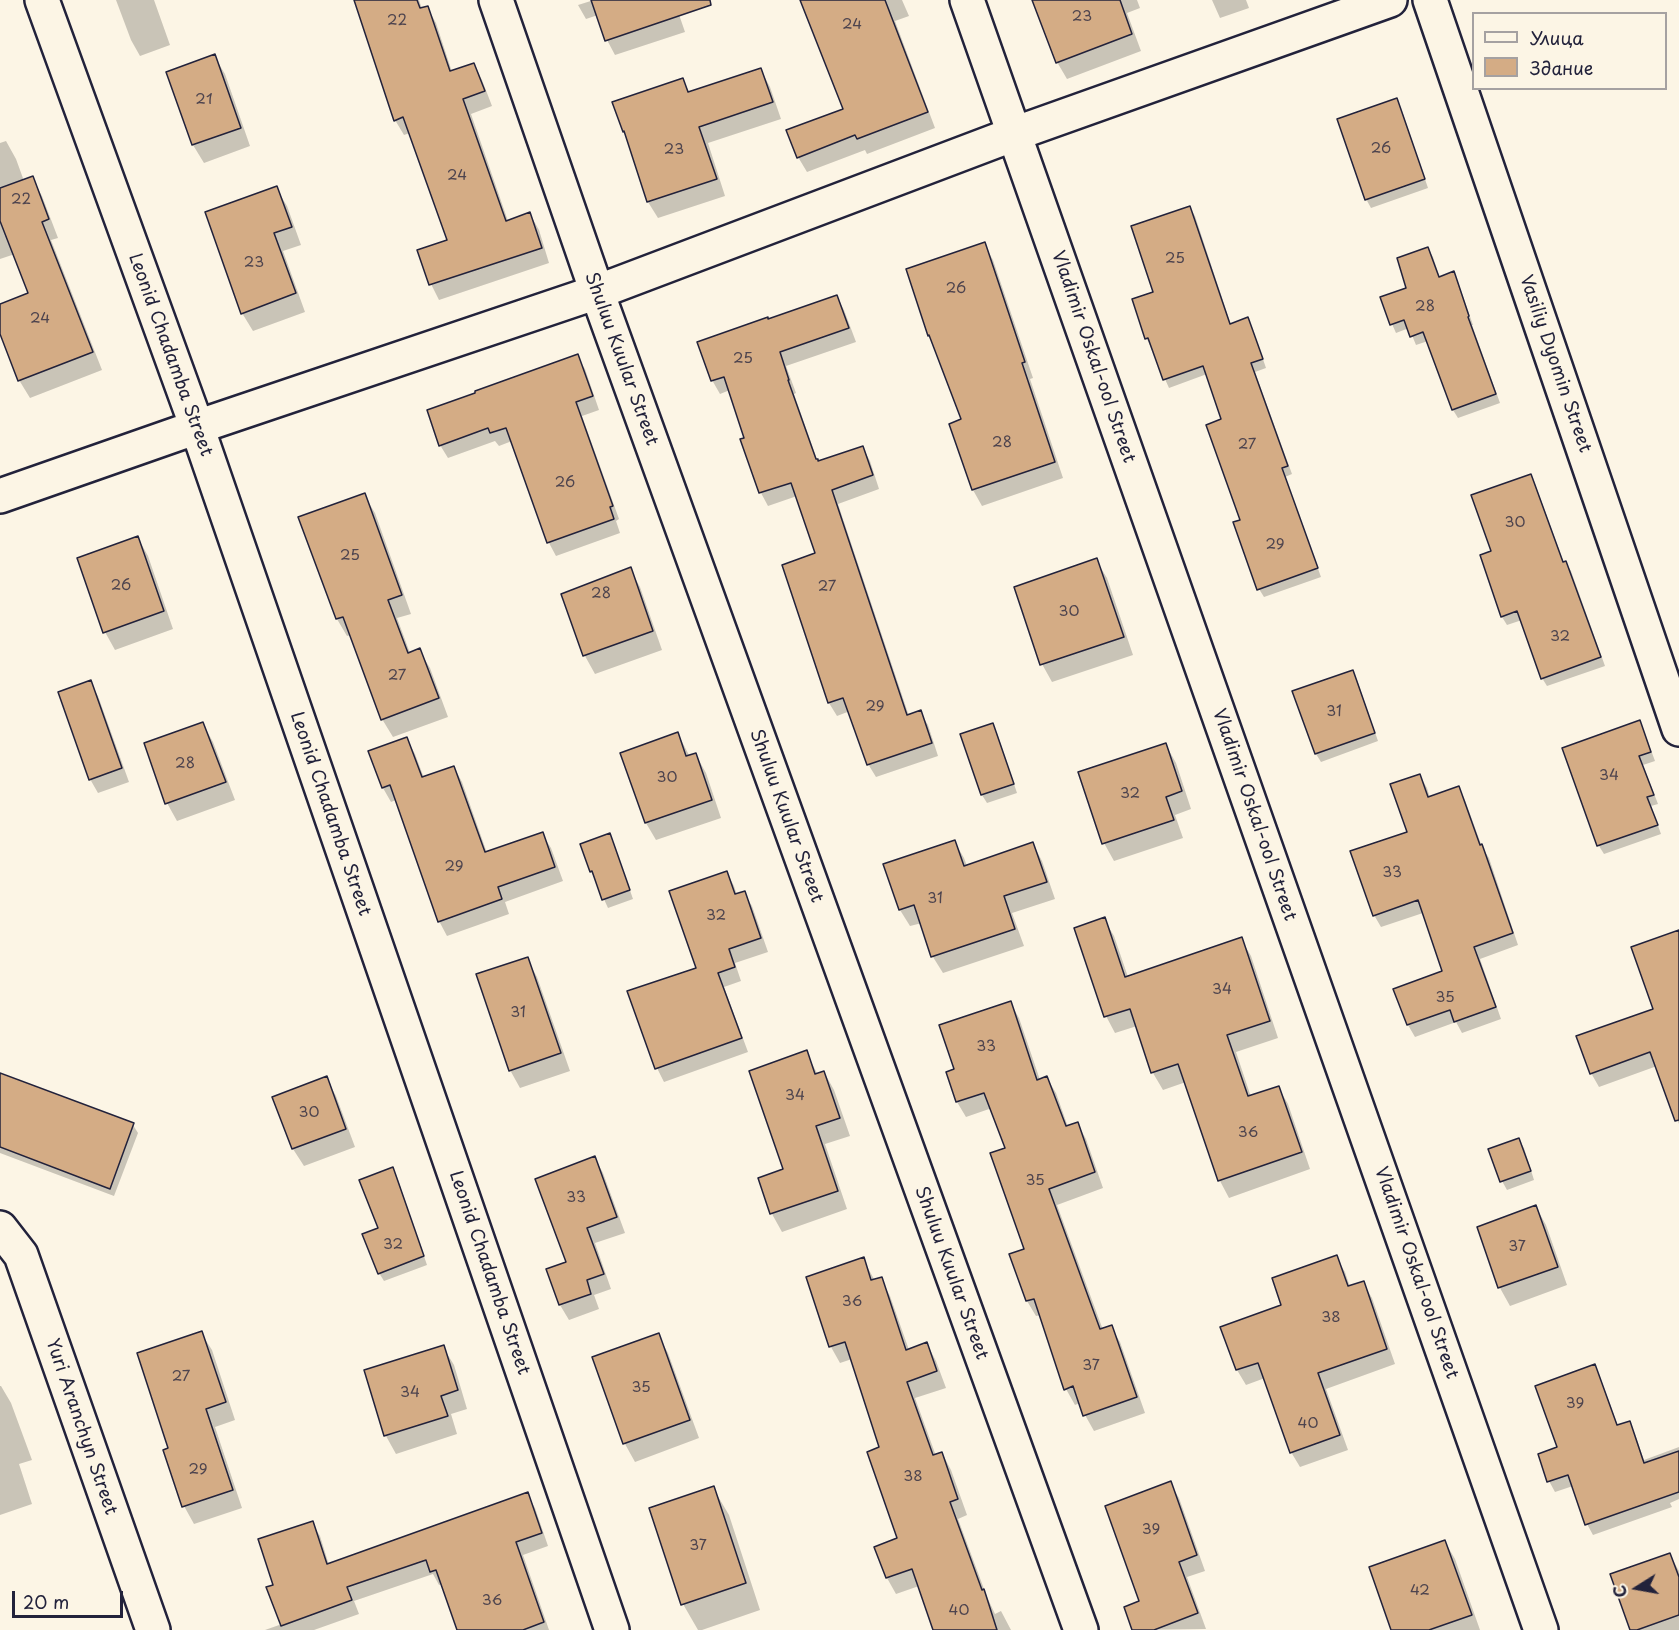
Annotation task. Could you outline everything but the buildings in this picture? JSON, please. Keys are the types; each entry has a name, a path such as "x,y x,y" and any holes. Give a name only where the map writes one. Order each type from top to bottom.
{"street":[{"name":"Leonid Chadamba Street","path":"42,0 197,427 612,1630"},
{"name":"Shuluu Kuular Street","path":"496,0 597,292 1081,1630"},
{"name":"Vladimir Oskal-ool Street","path":"967,0 1541,1630"},
{"path":"0,496 597,292 1014,134 1390,0"},
{"name":"Vasiliy Dyomin Street","path":"1430,0 1679,729"},
{"name":"Yuri Aranchyn Street","path":"0,1228 21,1255 153,1630"}]}
